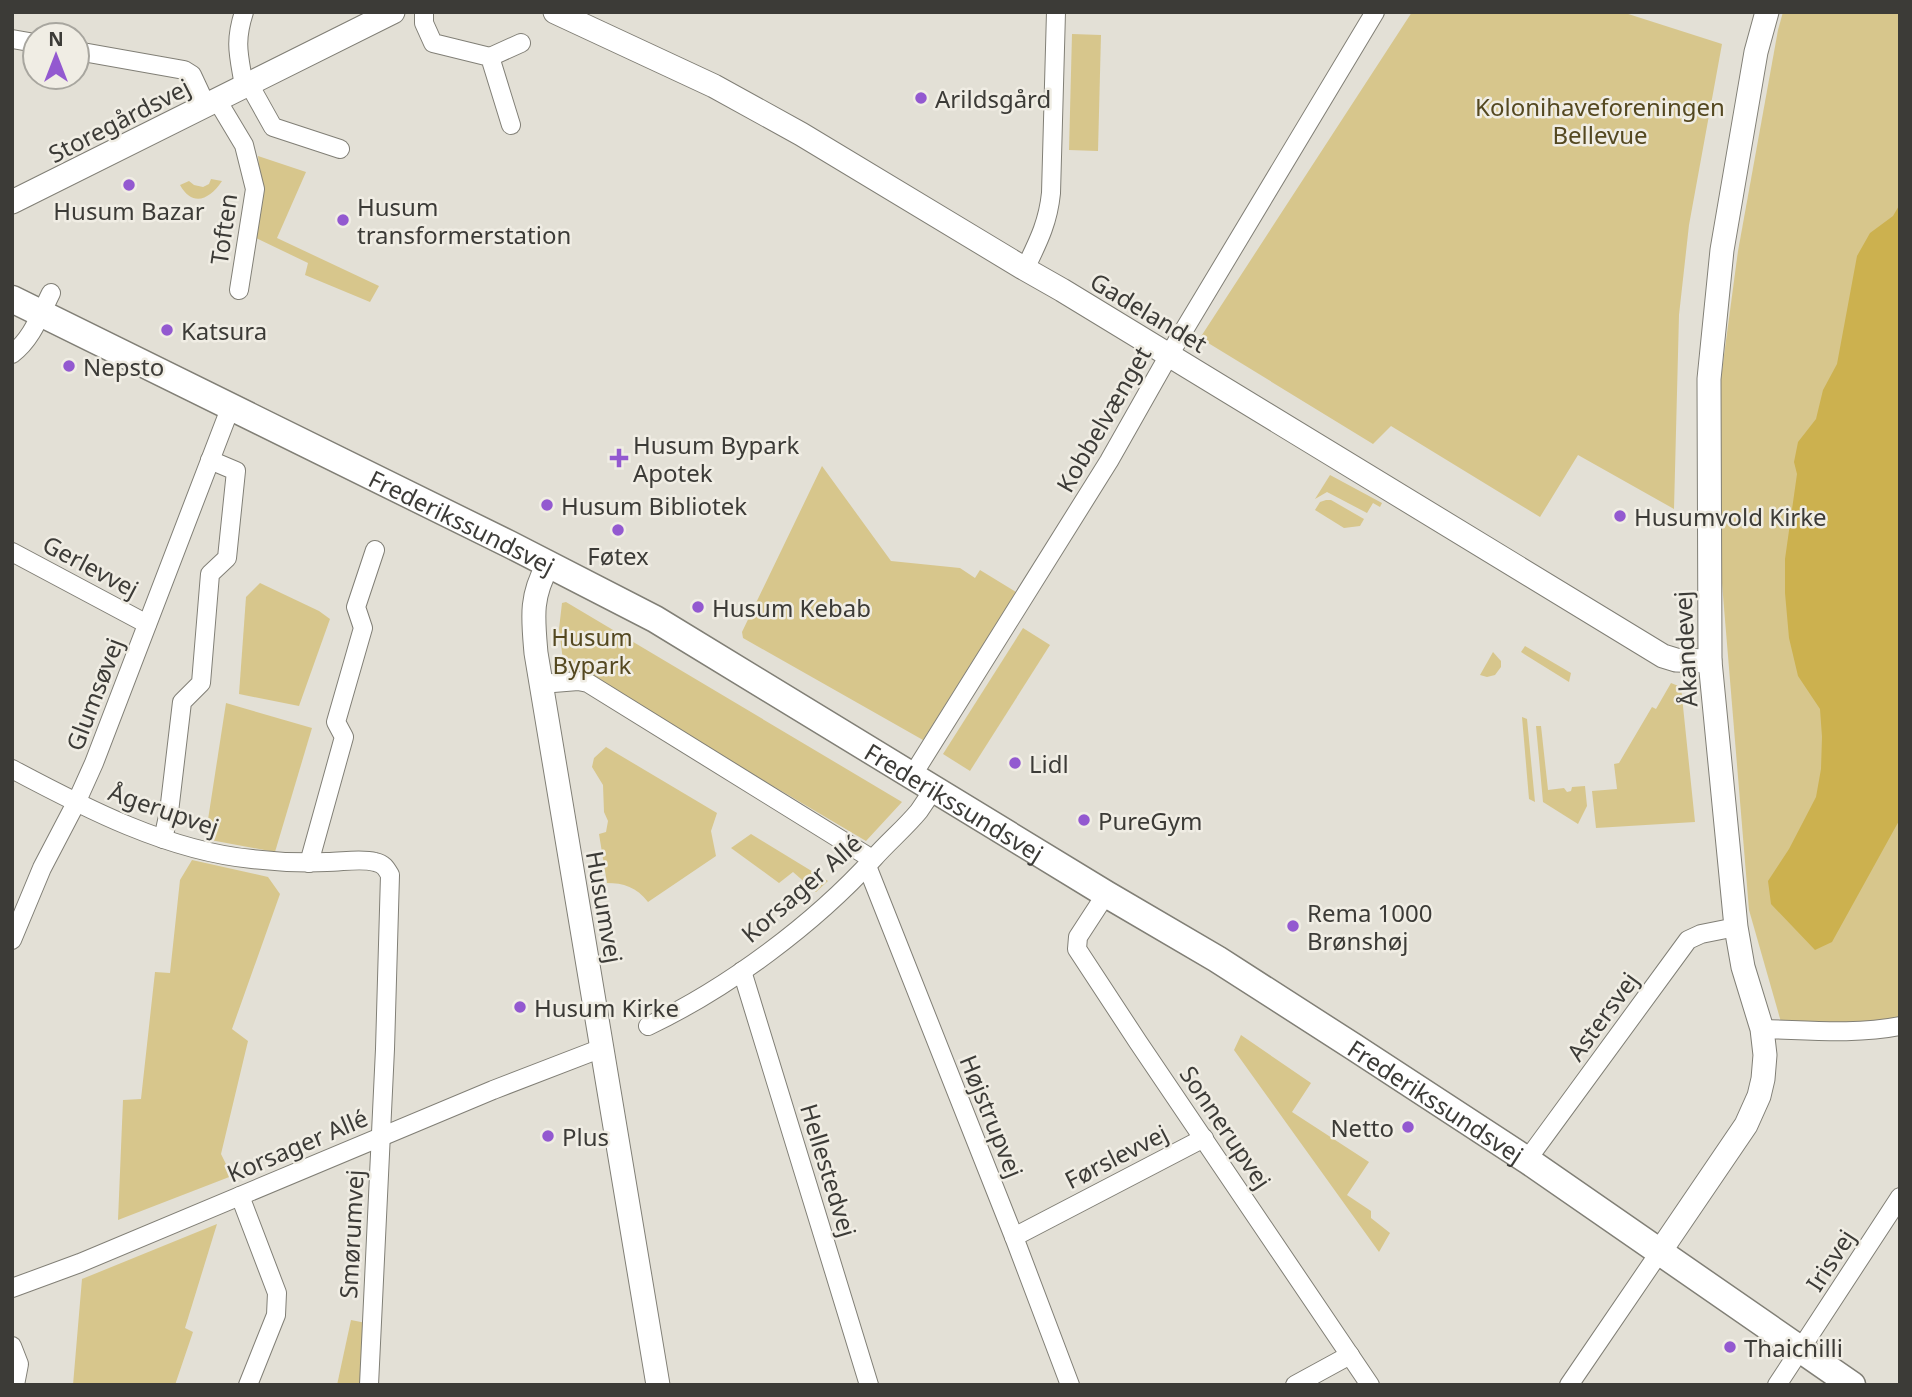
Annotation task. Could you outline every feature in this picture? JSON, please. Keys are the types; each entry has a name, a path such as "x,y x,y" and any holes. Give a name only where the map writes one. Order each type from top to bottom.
{"main road":[{"name":"Frederikssundsvej","path":"12,299 46,303 231,406 655,619 1217,959 1527,1160 1852,1385"}],"street":[{"path":"244,12 237,32 237,45 246,85 273,127 340,149"},
{"name":"Storegårdsvej","path":"12,202 393,12"},
{"path":"424,12 424,23 433,43 490,57 521,43"},
{"name":"Gadelandet","path":"555,12 714,86 801,134 1062,289 1663,656 1676,660 1710,661"},
{"path":"1025,269 1044,231 1050,203 1056,12"},
{"name":"Kobbelvænget","path":"923,783 1169,355 1375,12"},
{"name":"Åkandevej","path":"1659,1253 1746,1125 1759,1096 1763,1079 1765,1055 1762,1030 1743,967 1735,926 1710,661 1709,379 1723,250 1756,52 1767,12"},
{"name":"Toften","path":"91,54 184,71 192,75 244,145 255,189 239,290"},
{"path":"490,57 511,125"},
{"path":"12,354 21,348 28,338 46,303"},
{"name":"Glumsøvej","path":"12,940 42,868 94,763 231,406"},
{"path":"163,838 169,812 182,702 201,683 210,574 227,558 236,471 210,460"},
{"path":"309,863 344,737 336,722 363,628 356,607 375,550"},
{"name":"Gerlevvej","path":"12,552 146,624"},
{"name":"Husumvej","path":"548,565 539,582 533,614 536,653 658,1385"},
{"path":"541,684 578,681 588,683 870,863"},
{"name":"Ågerupvej","path":"12,769 76,803 163,838 211,853 309,863 374,861 385,865 390,875"},
{"name":"Korsager Allé","path":"648,1026 681,1010 742,971 803,925 870,863 918,812 923,783"},
{"name":"Højstrupvej","path":"870,863 1070,1385"},
{"name":"Smørumvej","path":"369,1385 390,875"},
{"name":"Sonnerupvej","path":"1106,894 1078,937 1077,949 1370,1385"},
{"name":"Astersvej","path":"1527,1160 1688,940 1735,926"},
{"name":"Hellestedvej","path":"742,971 869,1385"},
{"path":"1762,1030 1882,1030 1900,1026"},
{"name":"Korsager Allé","path":"12,1289 602,1048"},
{"name":"Førslevvej","path":"1014,1237 1204,1138"},
{"path":"240,1196 278,1293 276,1315 248,1385"},
{"name":"Irisvej","path":"1777,1385 1900,1197"},
{"path":"1569,1385 1659,1253"},
{"path":"12,1346 19,1364 15,1385"},
{"path":"1295,1385 1350,1355"}],"green space":[{"name":"Kolonihaveforeningen Bellevue","path":"1412,12 1622,12 1722,44 1689,225 1679,315 1674,509 1578,455 1540,517 1391,426 1373,444 1200,338"},
{"path":"1783,12 1900,12 1900,1017 1879,1022 1781,1022 1749,910 1718,535 1721,378 1738,251"},
{"path":"1072,34 1101,35 1098,151 1069,150"},
{"path":"258,156 306,172 277,238 379,286 370,302 305,275 308,263 256,238 262,192"},
{"path":"211,179 222,181 207,196 196,199 190,197 180,185 189,181 203,187 209,184"},
{"path":"822,466 891,561 960,568 975,578 980,570 1016,592 923,740 743,638 742,632"},
{"path":"1330,475 1382,503 1380,507 1373,503 1367,513 1327,492 1315,499"},
{"path":"1331,500 1364,519 1360,526 1344,528 1315,510 1320,502"},
{"path":"260,583 330,619 299,706 239,694 246,597"},
{"name":"Husum Bypark","path":"566,602 902,802 866,841 595,681 565,676 559,629 562,603"},
{"path":"1023,628 1050,645 970,771 943,754"},
{"path":"1525,646 1571,673 1569,682 1521,652"},
{"path":"1493,652 1501,661 1501,667 1495,675 1480,675"},
{"path":"1671,683 1681,687 1695,822 1596,828 1592,791 1617,789 1614,764 1619,763 1652,707 1656,709"},
{"path":"226,703 312,728 275,852 205,839"},
{"path":"1522,717 1527,719 1535,802 1529,799"},
{"path":"1536,726 1541,726 1548,790 1564,788 1567,792 1571,791 1572,787 1585,786 1587,806 1578,824 1543,802"},
{"path":"606,747 717,813 711,831 716,856 648,902 629,887 607,883 599,834 606,832 608,821 604,812 603,785 592,767 594,758"},
{"path":"751,834 828,881 816,892 793,872 779,883 731,848"},
{"path":"192,860 268,877 280,894 232,1029 248,1041 221,1154 227,1166 237,1174 118,1220 123,1100 141,1099 155,972 170,973 180,880"},
{"path":"1241,1035 1311,1083 1292,1112 1369,1162 1347,1195 1371,1211 1371,1218 1390,1233 1379,1252 1234,1050"},
{"path":"217,1224 185,1328 193,1332 175,1385 73,1385 82,1279"},
{"path":"351,1320 366,1323 360,1385 337,1385"}],"shaded area":[{"path":"1900,204 1900,819 1832,942 1815,950 1771,904 1768,881 1789,849 1816,797 1821,769 1820,709 1798,676 1789,638 1785,593 1785,559 1797,474 1794,462 1798,442 1816,419 1823,390 1837,364 1857,256 1870,233 1893,216"}],"place":[{"name":"Arildsgård","path":"921,98"},
{"name":"Husum Bazar","path":"129,185"},
{"name":"Husum transformerstation","path":"343,220"},
{"name":"Katsura","path":"167,330"},
{"name":"Nepsto","path":"69,366"},
{"name":"Husum Bypark Apotek","path":"619,458"},
{"name":"Husum Bibliotek","path":"547,505"},
{"name":"Husumvold Kirke","path":"1620,516"},
{"name":"Føtex","path":"618,530"},
{"name":"Husum Kebab","path":"698,607"},
{"name":"Lidl","path":"1015,763"},
{"name":"PureGym","path":"1084,820"},
{"name":"Rema 1000 Brønshøj","path":"1293,926"},
{"name":"Husum Kirke","path":"520,1007"},
{"name":"Netto","path":"1408,1127"},
{"name":"Plus","path":"548,1136"},
{"name":"Thaichilli","path":"1730,1347"}]}
